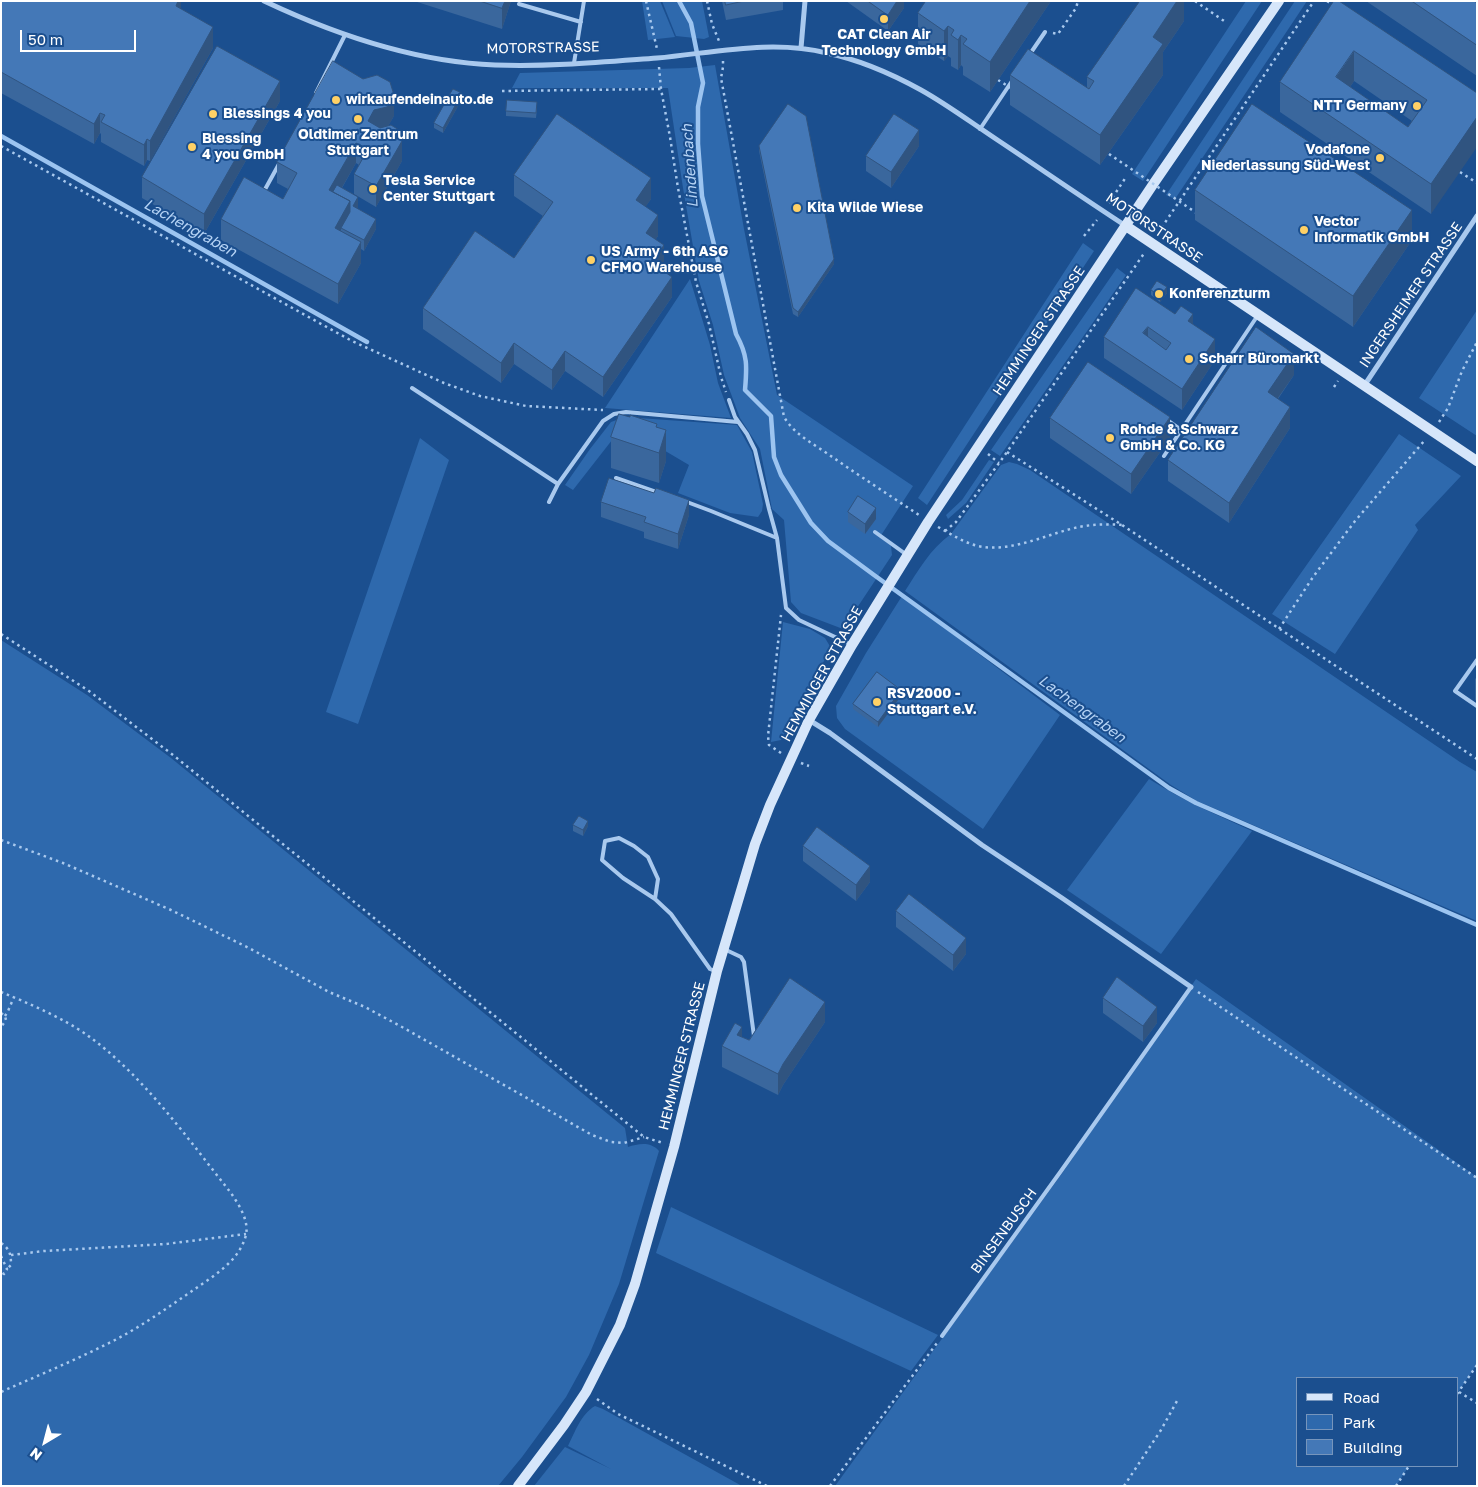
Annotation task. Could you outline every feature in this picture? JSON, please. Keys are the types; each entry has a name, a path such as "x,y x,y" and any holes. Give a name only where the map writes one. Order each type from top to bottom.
{"main road":[{"name":"HEMMINGER STRASSE","path":"518,1486 564,1425 586,1392 620,1325 635,1284 674,1147 717,971 755,844 770,804 809,720 880,598 928,522 1279,1"},
{"name":"MOTORSTRASSE","path":"1126,226 1477,461"}],"street":[{"name":"MOTORSTRASSE","path":"264,1 310,22 345,35 390,48 440,59 494,65 542,65 659,58 721,50 783,46 826,52 866,64 923,90 1126,226"},
{"path":"801,48 805,1"},
{"name":"INGERSHEIMER STRASSE","path":"1364,386 1477,216"},
{"path":"809,720 830,733 982,845 1191,987"}],"lane":[{"path":"574,63 584,1"},
{"path":"519,4 581,22"},
{"path":"1028,56 1045,32"},
{"path":"312,100 345,35"},
{"path":"980,129 1012,80"},
{"path":"261,197 280,162"},
{"path":"1164,456 1258,315"},
{"path":"412,388 558,484"},
{"path":"729,400 735,417 755,450 762,474 778,538 786,608 799,620 852,645"},
{"path":"548,502 558,484 603,421 614,414 626,412 738,422"},
{"path":"1166,419 1181,430"},
{"path":"616,478 668,496"},
{"path":"685,502 778,538"},
{"path":"875,532 907,555"},
{"path":"1477,660 1455,691 1477,706"},
{"path":"654,899 658,879 648,857 634,846 619,838 605,841 602,860 671,914 710,969 717,971"},
{"path":"724,949 741,957 744,962 754,1036"},
{"name":"BINSENBUSCH","path":"942,1336 1191,987"}],"path":[{"path":"646,1 659,58 661,89 696,282 709,324 721,377 729,400"},
{"path":"707,1 712,24 721,50 723,67 721,78 784,417 789,425 799,434 928,522"},
{"path":"1045,32 1058,34 1076,8 1078,1"},
{"path":"1195,1 1228,23"},
{"path":"1122,525 1097,524 1078,527 1019,544 995,547 960,540 945,531 956,522 1007,452 1314,1"},
{"path":"1327,1 1334,6"},
{"path":"998,80 1011,89"},
{"path":"502,91 661,89"},
{"path":"1,146 352,341 444,383 480,396 526,406 626,412"},
{"path":"1109,154 1199,215"},
{"path":"1460,172 1477,183"},
{"path":"1279,628 1313,577 1355,521 1421,446 1448,408 1462,371 1477,342"},
{"path":"1007,452 1122,525 1477,759"},
{"path":"779,752 769,745 768,736 780,619 786,608"},
{"path":"1,634 89,691 173,755 644,1137 674,1147"},
{"path":"1,840 72,867 171,910 250,948 329,992 365,1007 402,1027 592,1136 611,1142 624,1143 644,1137"},
{"path":"1191,987 1477,1178"},
{"path":"1,992 49,1013 86,1034 142,1084 231,1193 241,1208 246,1234 238,1253 227,1267 159,1313 115,1339 1,1392"},
{"path":"1,1026 6,1020 5,1016 14,997"},
{"path":"1,1014 5,1016"},
{"path":"11,1255 44,1251 166,1244 246,1234"},
{"path":"1,1243 7,1247 11,1255 12,1265 2,1274"},
{"path":"1,1256 6,1269"},
{"path":"830,1486 942,1336"},
{"path":"1477,1365 1458,1393 1477,1403"},
{"path":"586,1392 618,1414 766,1486"},
{"path":"1124,1486 1161,1430 1177,1401"},
{"path":"1396,1486 1408,1467"}],"green space":[{"path":"642,1 660,1 675,37 648,40"},
{"path":"662,1 702,1 709,37 704,39 676,36"},
{"path":"1246,1 1262,1 1143,181 1132,174"},
{"path":"1295,1 1307,1 1175,199 1166,195"},
{"path":"715,65 744,229 777,395 913,486 880,537 891,546 892,555 843,629 801,613 791,602 784,520 772,509 760,449 740,418 724,375 713,325 699,281 668,88 512,88 520,73 689,68"},
{"path":"1083,243 1094,251 927,505 918,498"},
{"path":"1117,268 1126,275 1000,456 991,450"},
{"path":"690,279 710,345 718,383 731,418 605,408"},
{"path":"1477,310 1477,436 1419,398"},
{"path":"625,417 737,425 752,452 763,504 762,511 758,517 730,513 678,493 689,465 623,426 573,490 565,485 611,422"},
{"path":"1399,434 1461,476 1415,525 1418,530 1335,654 1272,614"},
{"path":"420,438 449,460 358,724 326,712"},
{"path":"989,460 994,462 966,503 948,519 946,515 962,500"},
{"path":"1009,462 1030,470 1477,772 1477,921 1197,801 1171,785 905,591 925,561 937,546 951,534 1001,465"},
{"path":"902,596 1060,715 983,829 845,729 837,718 836,706 866,653"},
{"path":"783,622 810,629 825,638 831,648 781,740 771,742"},
{"path":"1,640 87,695 171,758 625,1128 628,1147 640,1144 648,1145 659,1151 619,1284 589,1355 566,1397 498,1486 1,1486"},
{"path":"1149,779 1161,787 1252,831 1161,954 1067,890"},
{"path":"1196,979 1477,1177 1477,1364 1458,1392 1458,1377 1296,1377 1296,1467 1408,1467 1396,1486 835,1486 1063,1172"},
{"path":"671,1207 938,1335 911,1371 656,1253"},
{"path":"595,1406 742,1486 534,1486 565,1447 611,1469 568,1446 582,1418"}],"building":[{"path":"1,1 178,1 176,6 213,27 150,141 147,139 144,145 101,122 105,115 100,113 94,124 1,72"},
{"path":"480,1 505,1 502,8"},
{"path":"725,1 744,1 726,5"},
{"path":"868,1 897,1 888,15"},
{"path":"926,1 1030,1 990,62 963,44 967,39 961,35 958,40 951,35 954,30 948,26 944,31 918,13"},
{"path":"1140,1 1177,1 1153,37 1163,44 1100,135 1010,75 1028,49 1089,89 1094,81 1087,77"},
{"path":"1334,1 1339,1 1477,93 1477,117 1431,184 1280,82","holes":["1354,51 1427,100 1408,127 1336,77"]},
{"path":"1412,1 1474,1 1477,3 1477,45"},
{"path":"217,46 280,81 204,214 142,177"},
{"path":"333,61 363,79 377,75 390,82 394,95 387,107 374,110 368,121 380,128 391,125 399,130 402,141 376,186 354,174 368,149 356,143 329,190 350,201 335,228 361,242 338,284 221,219 244,177 283,199 297,173 277,162"},
{"path":"453,89 462,93 443,128 434,123"},
{"path":"507,100 537,102 536,113 506,111"},
{"name":"Kita Wilde Wiese","path":"788,104 806,116 834,259 798,312 793,308 759,146"},
{"name":"Vector Informatik GmbH","path":"1252,104 1412,210 1353,296 1195,190"},
{"name":"US Army - 6th ASG CFMO Warehouse","path":"557,114 651,178 636,200 658,215 646,233 664,245 652,263 672,277 603,377 565,351 552,370 514,343 501,363 423,308 475,231 514,258 553,202 514,175"},
{"path":"894,114 919,130 891,172 866,156"},
{"path":"337,185 358,197 353,206 376,219 364,240 341,228 350,212 350,201 333,192"},
{"path":"1157,281 1167,287 1160,296 1151,290"},
{"path":"1136,288 1175,314 1181,306 1193,314 1188,321 1215,339 1182,389 1104,337","holes":["1148,327 1171,343 1166,350 1143,333"]},
{"path":"1256,327 1294,354 1268,392 1290,407 1229,503 1168,460"},
{"name":"Rohde & Schwarz GmbH & Co. KG","path":"1088,362 1170,417 1131,474 1050,418"},
{"path":"619,414 630,417 630,415 657,424 656,427 666,430 659,453 611,437"},
{"path":"609,478 654,493 656,488 689,500 678,534 644,522 646,517 601,502"},
{"path":"858,496 876,508 865,524 848,512"},
{"name":"RSV2000 - Stuttgart e.V.","path":"877,672 901,690 878,722 853,704"},
{"path":"579,816 588,821 583,830 573,825"},
{"path":"817,827 870,866 856,885 803,846"},
{"path":"909,894 966,938 953,955 896,911"},
{"path":"1117,977 1157,1007 1143,1026 1103,998"},
{"path":"790,978 825,1002 778,1074 722,1046 735,1023 742,1027 737,1035 749,1040"}],"waterway":[{"name":"Lachengraben","path":"679,1 691,23 703,83 698,107 698,144 702,196 736,334 745,355 745,390 771,416 774,457 781,475 811,523 828,541 1169,788 1196,803 1477,925"},
{"name":"Lachengraben","path":"1,136 367,342"}],"place":[{"name":"CAT Clean Air Technology GmbH","path":"884,19"},
{"name":"wirkaufendeinauto.de","path":"336,100"},
{"name":"NTT Germany","path":"1417,106"},
{"name":"Blessings 4 you","path":"213,114"},
{"name":"Oldtimer Zentrum Stuttgart","path":"358,119"},
{"name":"Blessing 4 you GmbH","path":"192,147"},
{"name":"Vodafone Niederlassung Süd-West","path":"1380,158"},
{"name":"Tesla Service Center Stuttgart","path":"373,189"},
{"name":"Kita Wilde Wiese","path":"797,208"},
{"name":"Vector Informatik GmbH","path":"1304,230"},
{"name":"US Army - 6th ASG CFMO Warehouse","path":"591,260"},
{"name":"Konferenzturm","path":"1159,294"},
{"name":"Scharr Büromarkt","path":"1189,359"},
{"name":"Rohde & Schwarz GmbH & Co. KG","path":"1110,438"},
{"name":"RSV2000 - Stuttgart e.V.","path":"877,702"}],"water label":[{"name":"Lindenbach","path":"690,166"}]}
